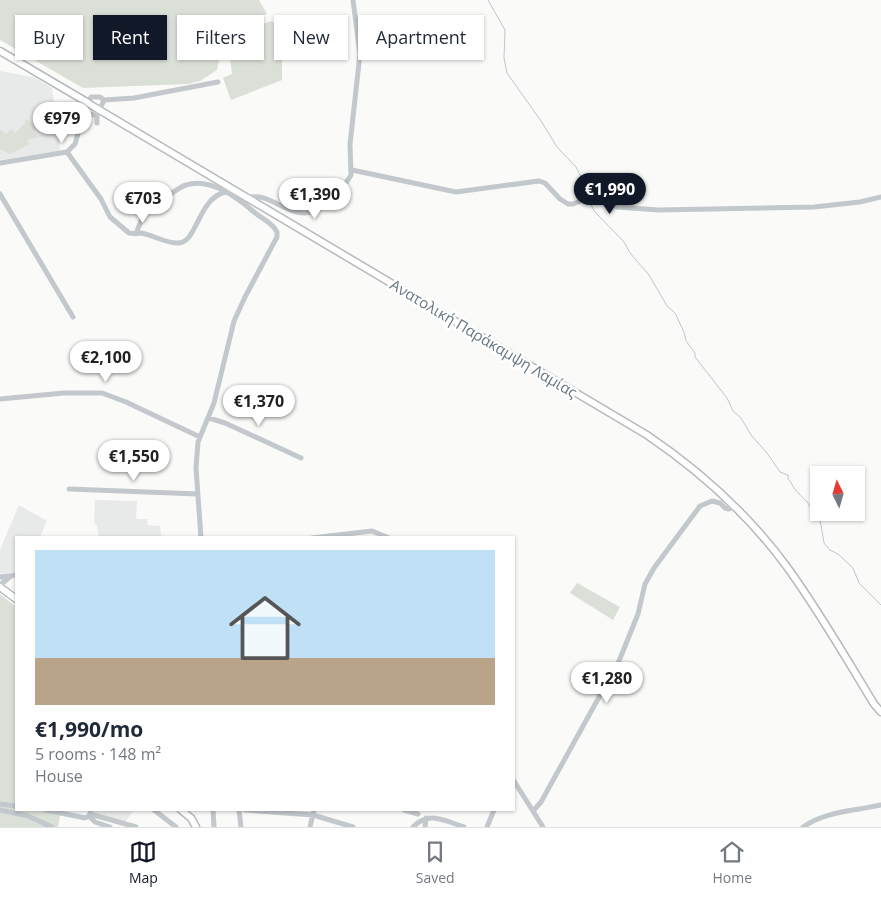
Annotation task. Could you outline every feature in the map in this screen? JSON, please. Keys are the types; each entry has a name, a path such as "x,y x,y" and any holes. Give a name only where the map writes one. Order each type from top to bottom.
{"main road":[{"name":"Ανατολική Παράκαμψη Λαμίας","path":"0,51 88,103 98,113 227,191 246,198 647,435 695,471 735,507 775,552 795,578 874,704 881,719"},
{"path":"0,586 15,598"},
{"path":"874,704 881,712"},
{"path":"182,811 191,818 196,827"}],"street":[{"path":"246,198 261,196 275,201 294,212 308,212 323,207 329,202 350,177 352,170 350,144 360,54 354,0"},
{"path":"0,163 67,152 75,145 89,98 100,97 104,100 134,98 218,82"},
{"path":"97,123 98,113 104,100"},
{"path":"82,120 98,113"},
{"path":"67,152 101,199 111,218 126,232 140,233 176,243 182,242 190,236 200,215 213,197 227,191"},
{"path":"352,170 456,192 539,181 545,183 560,199 568,204 595,197 617,207 659,210 814,207 860,202 881,197"},
{"path":"136,234 140,221 148,209 186,185 211,184 227,191 276,228 278,234 234,321 209,418 200,437 196,457 200,536"},
{"path":"0,194 73,317"},
{"path":"0,399 64,393 102,392 200,437"},
{"path":"209,418 225,423 301,458"},
{"path":"69,489 198,494"},
{"path":"533,811 541,802 620,661 638,614 645,584 654,568 700,506 712,501 720,503 724,508 735,507"},
{"path":"329,536 372,531 384,536"},
{"path":"1,577 14,576"},
{"path":"0,586 14,576"},
{"path":"874,704 881,700"},
{"path":"515,783 543,827"},
{"path":"0,804 15,806"},
{"path":"803,827 818,819 836,813 881,805"},
{"path":"0,810 28,816 52,827"},
{"path":"51,811 84,817 90,813"},
{"path":"155,811 176,827"},
{"path":"213,811 214,827"},
{"path":"239,811 241,827"},
{"path":"272,811 313,813 349,826"},
{"path":"487,827 494,811"},
{"path":"419,812 425,827"},
{"path":"90,813 95,822 110,827"},
{"path":"90,813 136,827"},
{"path":"310,827 313,813"},
{"path":"413,827 423,819 438,818 464,827"}],"shaded area":[{"path":"0,0 259,0 267,14 177,15 177,60 219,60 217,70 200,81 188,84 83,88 35,60 83,60 83,15 15,15 15,49 0,40"},
{"path":"271,21 274,23 274,60 282,60 282,80 231,100 223,78 232,74 230,60 264,60 264,23"},
{"path":"0,71 33,77 52,88 60,151 0,160"},
{"path":"26,119 37,127 34,133 39,137 27,140 29,144 10,154 0,149 0,129 6,134 11,129 15,133 24,124"},
{"path":"95,500 137,501 136,519 147,519 148,525 160,526 161,536 99,536 97,526 94,523"},
{"path":"19,505 47,521 40,536 15,536 15,572 0,574 0,550"},
{"path":"577,583 620,607 613,620 570,593"},
{"path":"0,594 15,606 15,811 61,811 58,827 0,827"},
{"path":"94,811 133,811 125,822 94,813"}],"waterway":[{"path":"488,0 505,30 504,58 507,73 557,147 576,167 581,177 586,197"},
{"path":"588,200 595,212 624,242 630,253 649,275 667,306 675,313 686,341 695,353 695,357 727,398 733,411 741,418 751,435 780,472 788,475 788,479 794,488 810,507 812,516 820,521 824,543 853,568 859,583 881,605"}]}
